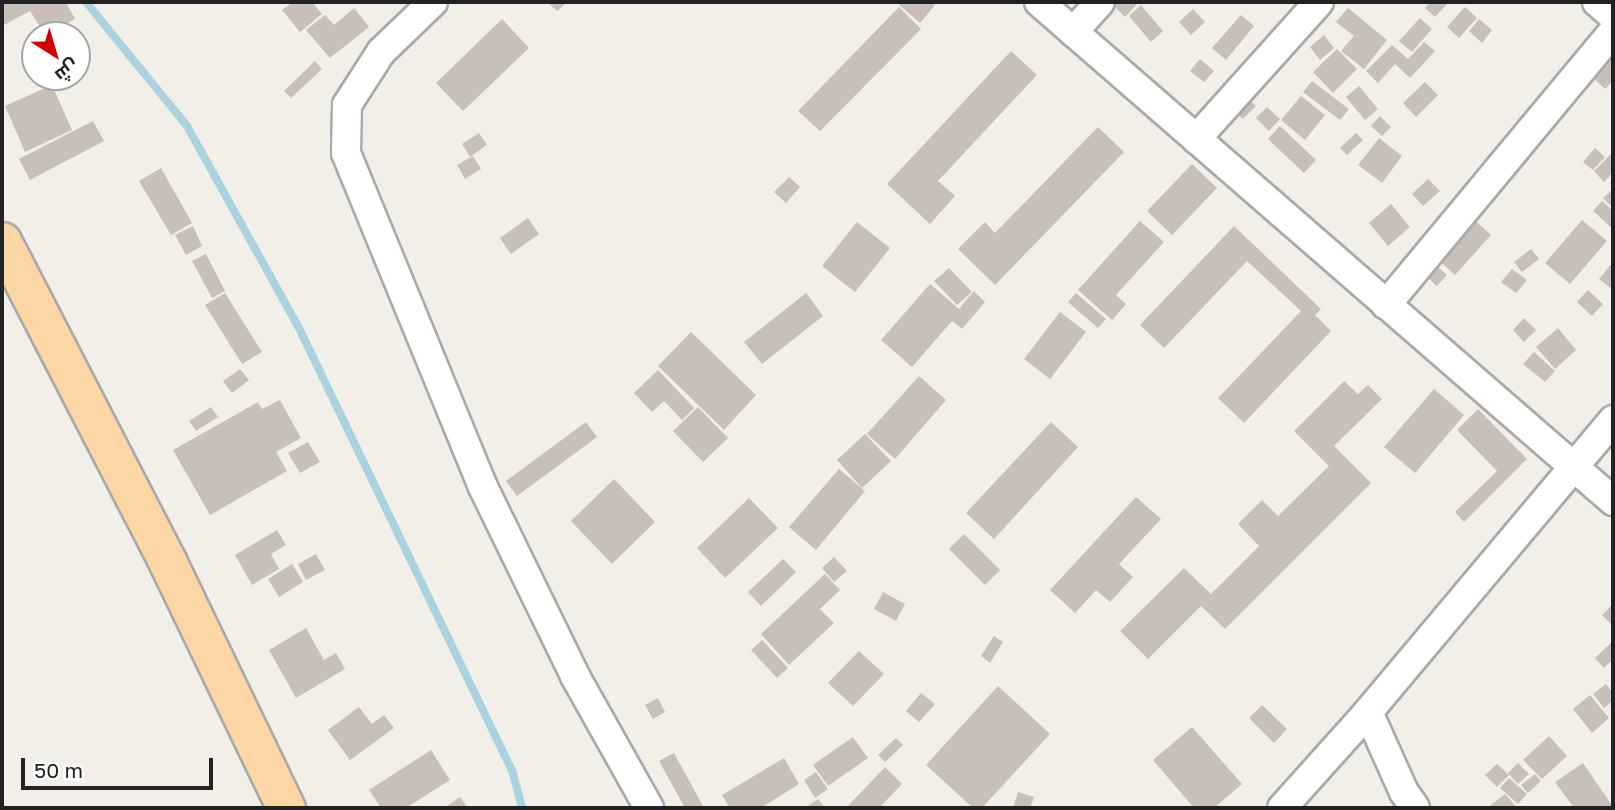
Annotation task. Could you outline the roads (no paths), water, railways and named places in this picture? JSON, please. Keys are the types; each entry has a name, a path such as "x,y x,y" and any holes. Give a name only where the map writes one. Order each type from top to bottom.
{"main road":[{"path":"2,241 168,563 286,808"}],"street":[{"path":"433,2 381,52 347,106 346,153 483,487 575,676 649,808"},
{"path":"1039,2 1613,501"},
{"path":"1073,32 1100,2"},
{"path":"1196,139 1319,2"},
{"path":"1597,2 1613,16"},
{"path":"1386,305 1613,32"},
{"path":"1282,808 1368,712 1613,420"},
{"path":"1368,712 1404,792 1415,808"}],"waterway":[{"path":"86,2 187,126 298,326 512,770 522,808"}]}
